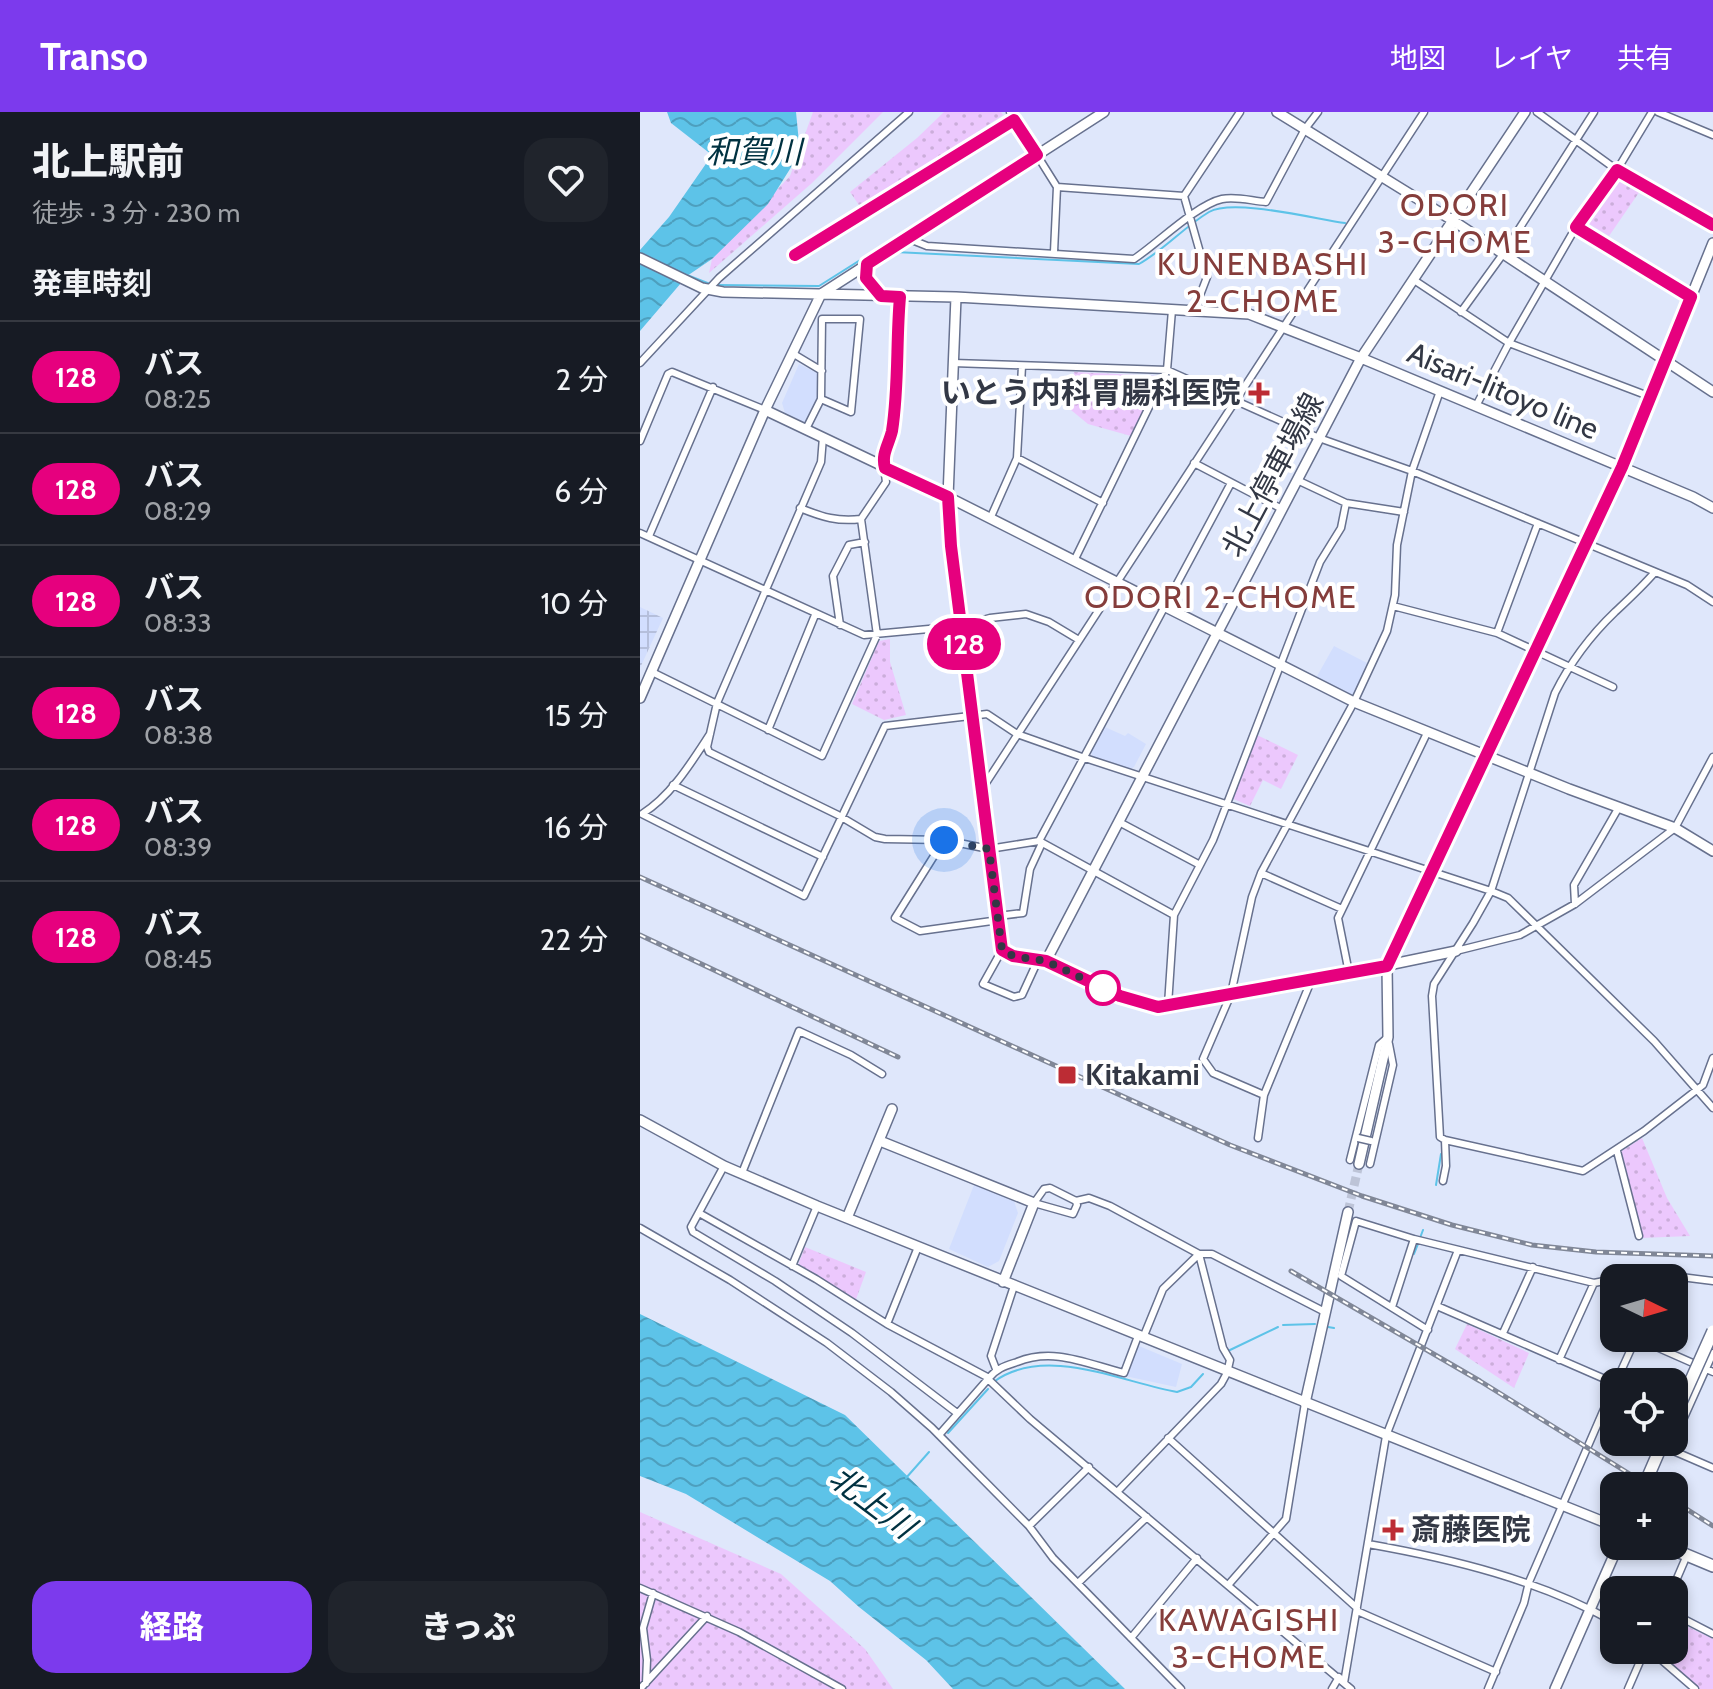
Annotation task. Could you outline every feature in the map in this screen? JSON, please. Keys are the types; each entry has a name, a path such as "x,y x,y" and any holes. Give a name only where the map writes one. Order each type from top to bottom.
{"highway":[{"path":"1688,1387 1713,1331"},
{"path":"1688,1555 1713,1566"}],"street":[{"path":"640,363 706,289 909,112"},
{"path":"1010,112 1057,187 1054,252"},
{"path":"640,698 765,410 821,294 1104,112"},
{"path":"1194,311 1207,277 1184,196 1240,112"},
{"path":"1277,112 1452,220 1713,392"},
{"path":"906,238 927,246 1134,259 1218,200 1232,198 1266,202 1305,129 1318,112"},
{"path":"982,790 1424,112"},
{"name":"北上停車場線","path":"1042,960 1094,871 1361,358 1525,112"},
{"path":"1537,112 1617,170 1713,225"},
{"path":"1461,312 1503,254 1594,112"},
{"path":"1476,406 1576,227 1655,112 1713,135"},
{"path":"795,255 1014,120"},
{"path":"1057,187 1184,196"},
{"path":"1576,227 1691,297"},
{"path":"1370,1164 1393,1065 1388,1037 1387,966 1622,467 1713,243"},
{"path":"640,258 706,289"},
{"path":"867,264 866,278 881,296"},
{"path":"1414,280 1509,343 1651,397"},
{"name":"Aisari-Iitoyo line","path":"706,289 723,292 956,297 1249,314 1622,467 1713,508"},
{"path":"652,672 822,756 877,635 861,519 886,482 883,459 895,408 900,297"},
{"path":"956,297 948,497 1002,950 983,984 1014,997 1022,995 1042,960"},
{"path":"1074,561 1167,370 1172,310"},
{"path":"806,429 821,399 822,319 860,319 851,412 821,399"},
{"path":"792,353 822,371"},
{"path":"953,363 1167,370 1319,438 1412,471 1687,585 1713,602"},
{"path":"990,519 1017,458 1022,366"},
{"path":"640,441 668,374 676,372 765,410 948,497 1354,702 1528,773 1675,828 1713,851"},
{"path":"649,536 713,387"},
{"path":"1264,1095 1213,1073 1203,1059 1231,994 1252,897 1261,873 1354,702 1387,631 1393,606 1397,545 1412,471 1440,391"},
{"path":"823,437 821,462 717,703 707,747 709,752 875,837 944,840 989,849 1041,842 1174,915"},
{"path":"1017,458 1103,503"},
{"path":"1194,463 1282,509"},
{"path":"1297,480 1346,503 1404,512"},
{"path":"944,840 895,918 920,931 1023,913 1030,869 1082,757 1231,483"},
{"path":"1168,1005 1174,915 1213,840 1320,562 1341,528 1346,503"},
{"path":"800,508 843,521 861,519"},
{"path":"1497,633 1538,523"},
{"path":"640,533 864,635 961,626 990,618 1026,614 1049,622 1079,640"},
{"path":"840,625 833,576 849,545 865,542"},
{"path":"1655,572 1637,594 1613,613 1567,668 1555,693 1491,891 1434,984 1432,996 1440,1137 1583,1171 1617,1151 1703,1085 1713,1058"},
{"path":"1393,606 1497,633 1613,687"},
{"path":"768,730 815,615"},
{"path":"710,734 673,785 656,805 642,814 804,896 885,726 973,714 987,714 1017,734 1082,757 1491,891 1508,898 1654,1041 1713,1108"},
{"path":"1349,973 1338,918 1428,731"},
{"path":"1002,950 1013,956 1042,960 1120,996 1158,1007 1387,966 1520,935 1575,904 1675,828 1713,757"},
{"path":"673,785 823,857"},
{"path":"1575,904 1574,885 1619,807"},
{"path":"1119,822 1200,865"},
{"path":"1261,873 1342,909"},
{"path":"1258,1138 1264,1095 1311,981"},
{"path":"742,1173 799,1031 851,1055 882,1074"},
{"path":"1354,1162 1356,1137 1379,1045 1388,1037"},
{"path":"1354,1162 1388,1037"},
{"path":"847,1218 892,1109"},
{"path":"640,1120 724,1166 817,1206 1600,1521"},
{"path":"1356,1137 1373,1142"},
{"path":"1443,1181 1445,1140"},
{"path":"880,1141 1068,1214 1075,1210 1076,1201"},
{"path":"1617,1151 1639,1236"},
{"path":"724,1166 691,1227 693,1232 775,1281 852,1333 957,1413"},
{"path":"1003,1282 1034,1203 1044,1189 1050,1188 1076,1201 1089,1198 1110,1206 1199,1254 1212,1254 1325,1312"},
{"path":"792,1266 817,1206"},
{"path":"1229,1584 1286,1519 1305,1403 1348,1212"},
{"path":"699,1213 887,1324 989,1378 996,1369 1026,1358 1056,1354 1124,1373 1163,1289 1199,1254"},
{"path":"1428,1330 1341,1276 1356,1221 1458,1250 1594,1283 1600,1282"},
{"path":"640,1228 718,1272 827,1343 891,1392 939,1435 1029,1526 1053,1558 1181,1689"},
{"path":"1392,1307 1414,1239"},
{"path":"887,1324 918,1247"},
{"path":"1332,1689 1342,1680 1386,1436 1458,1250"},
{"path":"1117,1492 1221,1384 1227,1373 1230,1360 1223,1348 1199,1254"},
{"path":"1503,1333 1533,1267"},
{"path":"1688,1278 1713,1281"},
{"path":"1559,1360 1594,1283"},
{"path":"996,1369 991,1356 1014,1286"},
{"path":"1437,1306 1600,1378"},
{"path":"1667,1352 1710,1371"},
{"path":"1688,1409 1710,1371 1713,1353"},
{"path":"939,1435 988,1379 1030,1419 1351,1689"},
{"path":"1488,1689 1524,1603 1529,1582 1600,1419"},
{"path":"1168,1438 1357,1609 1496,1672"},
{"path":"1688,1455 1713,1468"},
{"path":"1029,1526 1089,1467"},
{"path":"1078,1583 1147,1517"},
{"path":"1368,1544 1529,1582 1600,1614"},
{"path":"1131,1638 1197,1558"},
{"path":"1555,1689 1612,1560"},
{"path":"640,1588 707,1616 842,1689"},
{"path":"643,1686 647,1660 643,1628 653,1593"},
{"path":"643,1686 707,1616"},
{"path":"1688,1621 1713,1634"},
{"path":"1628,1689 1641,1664"},
{"path":"1665,1664 1695,1689"}],"shaded area":[{"path":"813,112 883,112 812,183 709,273 712,259 790,176"},
{"path":"944,112 1001,112 1003,115 861,208 850,192"},
{"path":"1617,174 1640,191 1609,236 1586,222"},
{"path":"799,364 819,374 819,393 806,423 785,413 782,403"},
{"path":"1074,372 1160,376 1131,436 1088,424 1071,410"},
{"path":"640,607 663,618 640,668"},
{"path":"890,639 890,662 906,715 884,720 852,704 879,641"},
{"path":"1334,646 1369,664 1354,694 1350,695 1316,678"},
{"path":"1105,727 1125,736 1128,733 1146,744 1134,767 1131,769 1092,756 1091,751"},
{"path":"1257,735 1298,755 1281,789 1263,780 1250,806 1231,798"},
{"path":"1642,1138 1667,1198 1690,1236 1641,1238 1620,1152"},
{"path":"974,1185 1014,1201 1018,1213 999,1261 988,1267 949,1249"},
{"path":"805,1247 866,1272 855,1302 798,1265"},
{"path":"1467,1324 1529,1353 1514,1388 1455,1349"},
{"path":"1139,1346 1182,1364 1176,1387 1125,1376"},
{"path":"640,1512 781,1574 865,1649 893,1689 648,1689 640,1685"},
{"path":"1688,1627 1713,1639 1713,1689 1700,1689 1669,1664 1688,1664"}],"water":[{"name":"和賀川","path":"667,112 796,112 800,153 768,204 712,259 687,276 640,331 640,250 669,217 712,155 671,123"},
{"name":"北上川","path":"640,1314 845,1415 1125,1689 953,1689 926,1660 830,1581 686,1494 640,1476"}],"waterway":[{"path":"895,252 1139,264 1200,218 1221,208 1255,208 1345,223"},
{"path":"717,285 819,286 873,252 880,252"},
{"path":"687,275 710,284"},
{"path":"1436,1185 1441,1154"},
{"path":"1420,1238 1423,1230"},
{"path":"1414,1254 1418,1244"},
{"path":"1283,1325 1315,1324"},
{"path":"1230,1350 1278,1327"},
{"path":"1328,1327 1334,1328"},
{"path":"995,1381 1015,1371 1037,1366 1060,1366 1177,1392 1191,1387 1203,1374"},
{"path":"948,1433 988,1389"},
{"path":"906,1478 929,1452"}],"tunnel":[{"path":"1348,1212 1359,1164"}],"railway":[{"path":"640,877 1230,1145 1362,1196 1452,1225 1532,1245 1596,1252 1713,1256"},
{"path":"640,935 898,1057"},
{"path":"1291,1271 1480,1381 1626,1472"},
{"path":"1688,1510 1713,1526"}],"bus line":[{"name":"128","path":"795,255 1014,120 1037,155 867,264 866,278 881,296 900,297 895,408 883,459 885,468 948,497 951,546 1002,950 1013,956 1039,958 1120,996 1158,1007 1387,966 1622,467 1691,297 1576,227 1617,170 1713,225"}],"place":[{"name":"いとう内科胃腸科医院","path":"1259,393"},
{"name":"Kitakami","path":"1067,1075"},
{"name":"斎藤医院","path":"1393,1530"}],"district":[{"name":"ODORI 3-CHOME","path":"1455,224"},
{"name":"KUNENBASHI 2-CHOME","path":"1263,282"},
{"name":"ODORI 2-CHOME","path":"1221,597"},
{"name":"KAWAGISHI 3-CHOME","path":"1249,1638"}],"route":[{"path":"944,840 989,849 1002,950 1006,954 1039,958 1103,988"}]}
